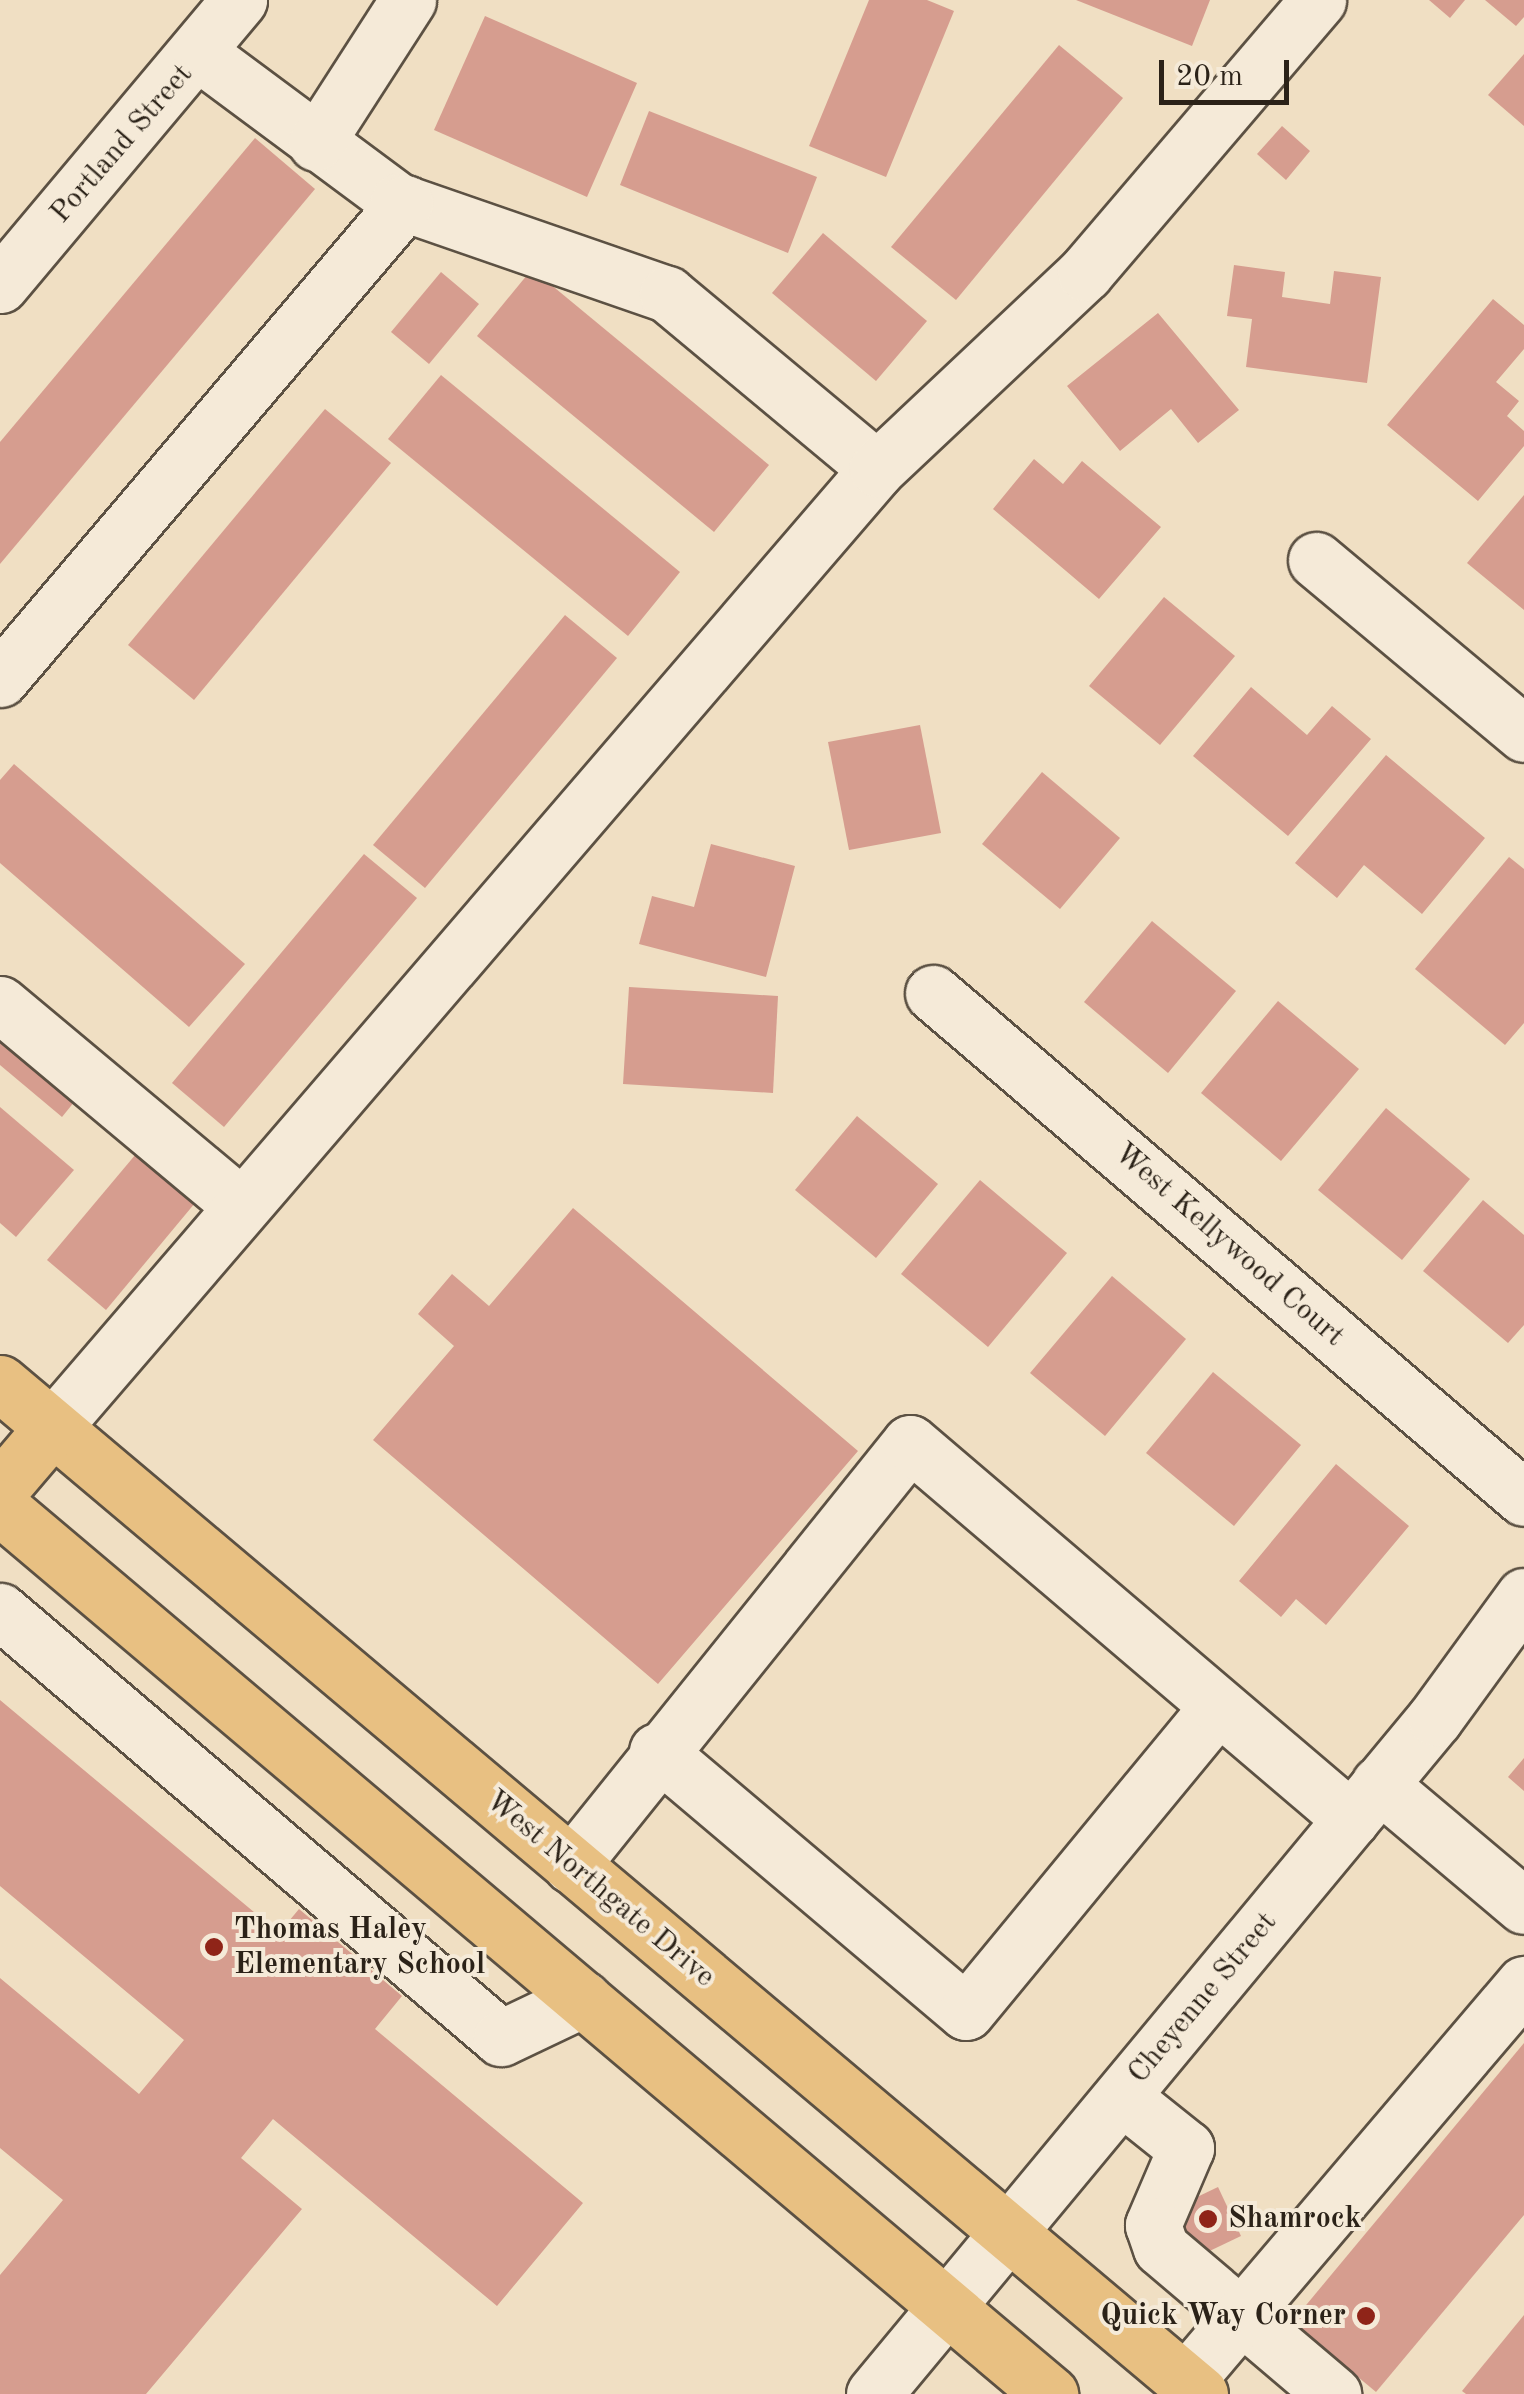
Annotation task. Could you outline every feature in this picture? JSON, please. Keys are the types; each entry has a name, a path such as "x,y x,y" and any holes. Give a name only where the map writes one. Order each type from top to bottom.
{"main road":[{"name":"West Northgate Drive","path":"0,1383 1192,2388"},
{"path":"0,1489 52,1428"},
{"path":"0,1507 1050,2394"}],"street":[{"name":"Portland Street","path":"0,286 200,54 239,0"},
{"path":"316,144 408,0"},
{"path":"52,1428 877,469 1085,273 1318,0"},
{"path":"200,54 316,144 404,203 668,294 877,469"},
{"path":"0,679 404,203"},
{"path":"1316,560 1524,734"},
{"name":"West Kellywood Court","path":"934,992 1524,1498"},
{"path":"0,1004 242,1206"},
{"path":"571,1865 657,1750 910,1443 1218,1706 1524,1906"},
{"name":"Cheyenne Street","path":"874,2394 1365,1802 1524,1596"},
{"path":"0,1610 501,2038 583,1999"},
{"path":"657,1750 966,2012 1218,1706"},
{"path":"1192,2388 1241,2316 1524,1984"},
{"path":"1122,2097 1186,2148 1153,2225 1161,2248 1333,2394"}],"building":[{"path":"869,0 927,0 954,11 886,177 809,146"},
{"path":"1076,0 1210,0 1192,46"},
{"path":"1429,0 1465,0 1450,18"},
{"path":"1485,0 1524,0 1524,17 1516,26"},
{"path":"485,16 637,83 587,197 434,130"},
{"path":"1059,45 1123,98 956,300 891,247"},
{"path":"1524,54 1524,126 1488,95"},
{"path":"649,111 817,177 788,253 620,185"},
{"path":"1282,126 1310,151 1286,180 1257,154"},
{"path":"255,138 315,189 0,564 0,442"},
{"path":"823,233 927,321 876,381 772,293"},
{"path":"1234,265 1285,272 1282,297 1330,304 1334,271 1381,277 1367,383 1246,367 1252,319 1227,316"},
{"path":"532,269 769,465 714,532 477,336"},
{"path":"441,272 479,304 429,364 391,332"},
{"path":"1493,299 1524,325 1524,349 1496,382 1519,401 1507,416 1524,431 1524,446 1478,501 1387,425"},
{"path":"1158,313 1239,410 1198,443 1171,409 1120,451 1067,386"},
{"path":"441,375 680,572 628,636 388,439"},
{"path":"325,409 391,463 194,700 128,645"},
{"path":"1034,459 1063,484 1082,461 1161,527 1099,599 993,509"},
{"path":"1524,495 1524,610 1467,563"},
{"path":"1164,597 1235,656 1160,745 1089,686"},
{"path":"565,615 617,658 425,888 373,845"},
{"path":"1251,687 1307,735 1332,706 1371,739 1288,836 1193,756"},
{"path":"920,725 941,833 849,850 828,742"},
{"path":"1386,755 1485,838 1422,914 1364,865 1337,898 1295,863"},
{"path":"14,764 245,964 189,1027 0,863 0,780"},
{"path":"1042,772 1120,838 1060,909 982,844"},
{"path":"711,844 795,866 766,977 639,944 652,896 694,907"},
{"path":"364,854 417,898 224,1127 172,1083"},
{"path":"1509,857 1524,869 1524,1023 1505,1045 1415,969"},
{"path":"1152,921 1236,991 1168,1073 1084,1002"},
{"path":"629,987 778,996 773,1093 623,1084"},
{"path":"1278,1001 1359,1069 1281,1161 1201,1093"},
{"path":"0,1029 79,1096 62,1117 0,1065"},
{"path":"0,1107 74,1170 16,1237 0,1223"},
{"path":"1386,1108 1470,1179 1402,1260 1318,1190"},
{"path":"857,1116 938,1184 876,1258 795,1190"},
{"path":"136,1154 195,1203 106,1310 47,1260"},
{"path":"980,1180 1067,1253 988,1347 901,1274"},
{"path":"1483,1200 1524,1235 1524,1325 1508,1343 1423,1271"},
{"path":"573,1208 858,1451 658,1684 373,1440 454,1346 418,1314 452,1274 489,1306"},
{"path":"1112,1276 1186,1339 1105,1436 1030,1373"},
{"path":"1213,1372 1301,1445 1234,1526 1146,1453"},
{"path":"1336,1464 1409,1526 1326,1625 1296,1599 1281,1617 1239,1581"},
{"path":"0,1700 279,1933 299,1909 402,1996 375,2029 583,2203 497,2306 273,2119 241,2158 302,2209 146,2394 0,2394 0,2275 63,2200 0,2148 0,1978 139,2094 184,2040 0,1886"},
{"path":"1524,1758 1524,1791 1508,1777"},
{"path":"1524,2043 1524,2215 1376,2392 1292,2322"},
{"path":"1218,2187 1241,2236 1197,2257 1174,2208"},
{"path":"1524,2315 1524,2394 1462,2391"}],"place":[{"name":"Thomas Haley Elementary School","path":"214,1947"},
{"name":"Shamrock","path":"1208,2219"},
{"name":"Quick Way Corner","path":"1366,2316"}]}
